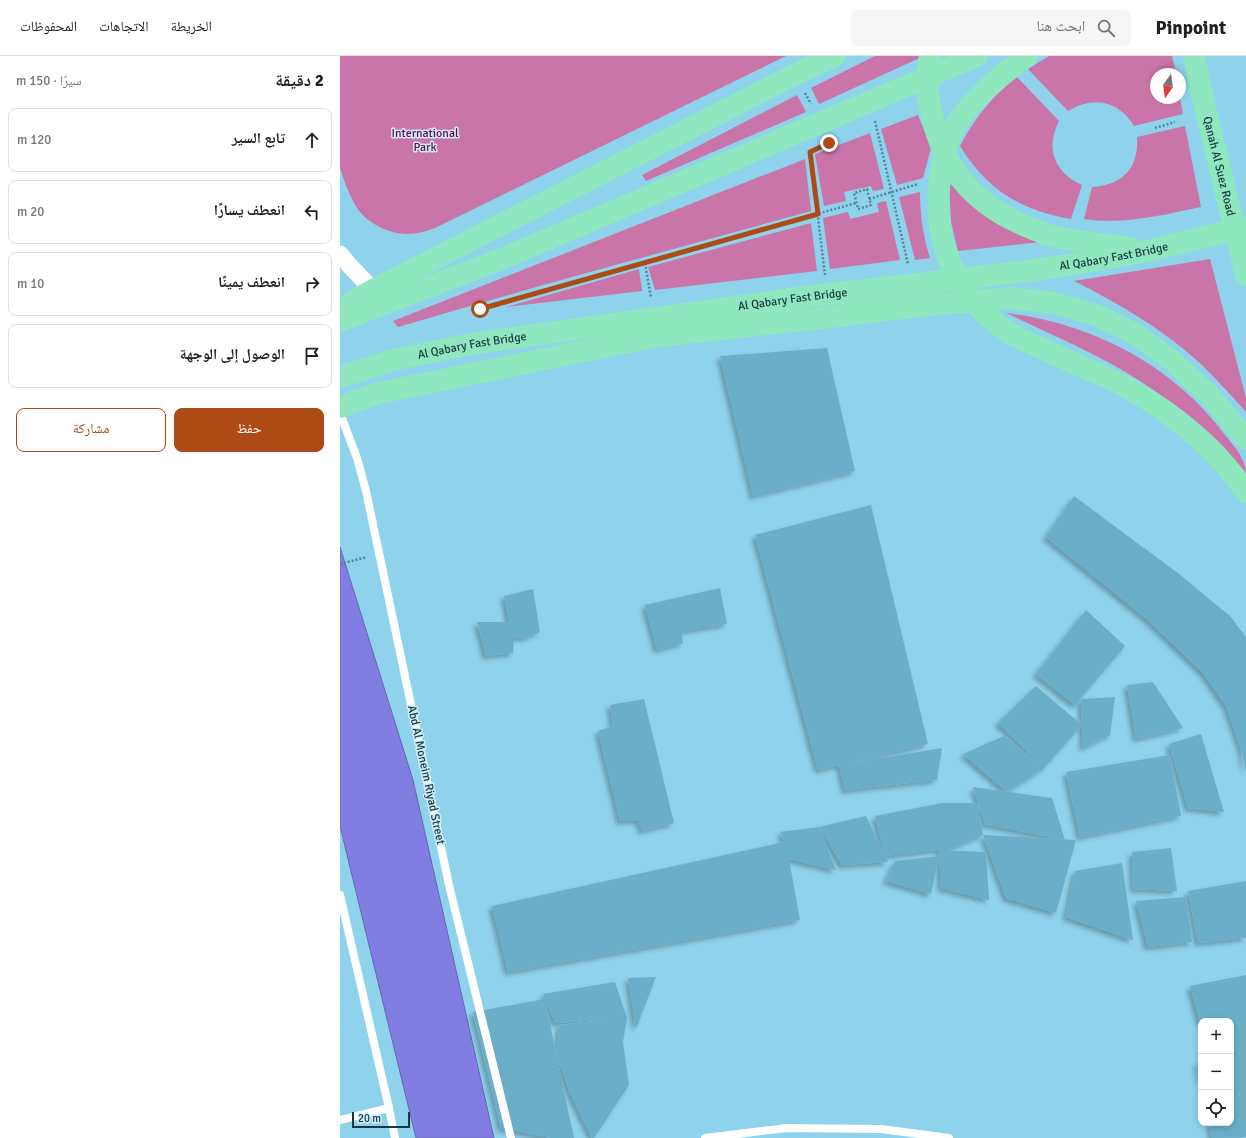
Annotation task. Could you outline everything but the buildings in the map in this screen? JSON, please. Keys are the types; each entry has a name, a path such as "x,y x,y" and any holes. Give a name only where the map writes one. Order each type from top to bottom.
{"highway":[{"path":"340,309 373,290 796,74 835,56"},
{"path":"930,56 928,64 927,94 943,152 962,182 983,202 1009,219 1051,236 1147,251"},
{"path":"340,321 499,260 977,56"},
{"path":"1027,56 1007,70 972,105 957,124 946,149 940,175 938,202 939,222 946,254 958,279 973,300 987,315 1014,335 1128,388 1160,407 1189,430 1216,455 1246,492"},
{"name":"Qanah Al Suez Road","path":"1194,56 1206,112 1246,275"},
{"name":"Al Qabary Fast Bridge","path":"340,377 397,359 477,343 805,297 1027,271 1087,262 1147,251 1246,227"},
{"path":"340,407 379,393 658,336 967,300 1011,298 1055,303 1096,314 1135,334 1170,359 1210,396 1246,439"}],"street":[{"path":"340,254 373,290"}],"lane":[{"name":"Abd Al Moneim Riyad Street","path":"340,413 357,458 450,885 511,1138"},
{"path":"340,895 395,1138"},
{"path":"340,1120 389,1108"},
{"path":"705,1138 787,1128 881,1129 949,1138"}],"path":[{"path":"868,124 875,121 909,268"},
{"path":"1156,128 1175,122"},
{"path":"823,146 810,152 826,277"},
{"path":"869,199 919,184"},
{"path":"867,189 869,199 871,205 858,208 854,193 867,189"},
{"path":"480,309 856,203"},
{"path":"340,564 379,554"}],"green space":[{"name":"International Park","path":"340,56 786,56 435,228 408,234 392,232 370,221 358,210 346,186 340,168"},
{"path":"875,56 924,56 819,104 811,88"},
{"path":"1049,56 1172,56 1175,68 1150,68 1150,104 1181,104 1183,114 1134,126 1128,117 1113,106 1104,103 1087,103 1068,111 1028,69"},
{"path":"1017,77 1059,121 1053,141 1055,158 1059,166 1072,180 1082,185 1071,219 1036,210 1006,196 982,175 960,146 985,108 1008,84"},
{"path":"797,95 806,112 646,181 642,175"},
{"path":"918,115 931,148 923,178 897,185 881,129"},
{"path":"1185,126 1201,207 1128,220 1099,221 1084,219 1092,187 1112,183 1127,173 1132,166 1137,148 1137,137"},
{"path":"870,133 884,189 873,191 871,186 844,192 846,201 824,206 815,154"},
{"path":"805,159 811,211 543,285 398,327 393,321"},
{"path":"949,182 961,195 1049,241 958,251 951,222"},
{"path":"920,192 922,225 930,258 915,260 899,197"},
{"path":"886,201 900,260 830,269 823,218 848,212 850,219 879,212 877,203"},
{"path":"811,223 817,271 655,290 648,267"},
{"path":"1210,259 1246,398 1246,412 1202,365 1172,340 1125,308 1074,281"},
{"path":"639,269 642,291 506,307"},
{"path":"1006,313 1038,318 1069,326 1128,352 1155,368 1181,388 1204,410 1239,453 1244,463 1246,474 1232,457 1199,425 1180,409 1141,381 1090,353"}],"shaded area":[{"path":"340,547 413,780 494,1138 416,1138 340,826"}],"route":[{"path":"480,309 818,214 810,152 829,143"}]}
